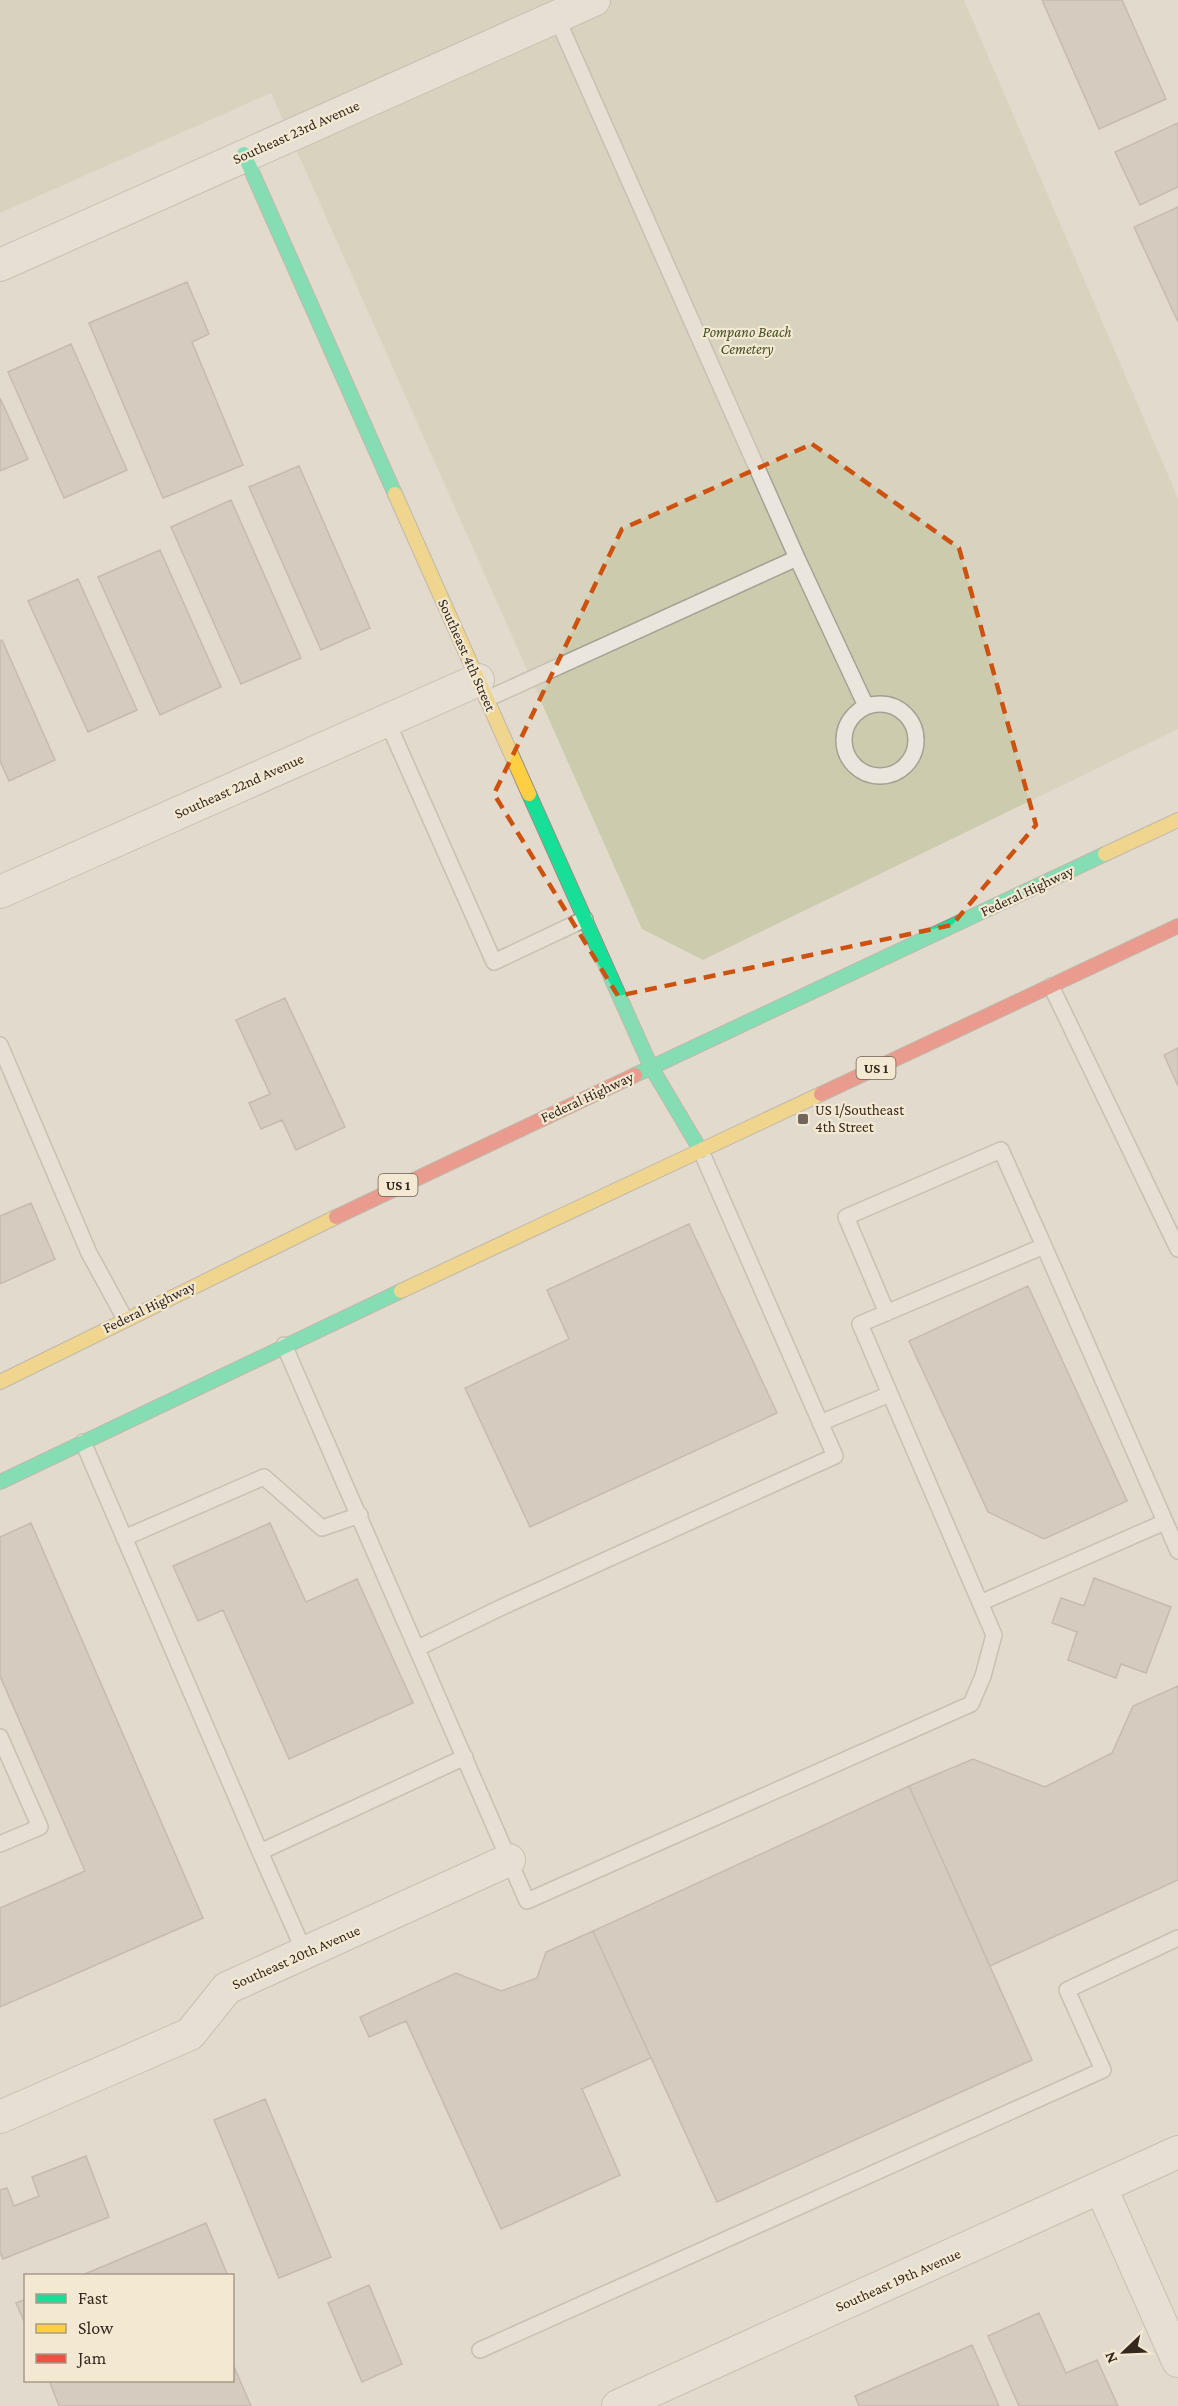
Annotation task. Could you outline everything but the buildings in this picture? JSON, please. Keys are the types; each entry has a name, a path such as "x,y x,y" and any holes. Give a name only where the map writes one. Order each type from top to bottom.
{"main road":[{"name":"Southeast 4th Street","path":"244,154 651,1067 701,1151"},
{"name":"Federal Highway","path":"0,1382 402,1184 1178,820"},
{"name":"US 1","path":"0,1482 284,1345 1178,926"}],"street":[{"name":"Southeast 23rd Avenue","path":"0,265 244,154 594,0"},
{"name":"Southeast 22nd Avenue","path":"0,892 387,721 483,690"},
{"name":"Southeast 20th Avenue","path":"0,2117 190,2034 227,1988 509,1860"},
{"name":"Southeast 19th Avenue","path":"618,2406 1178,2152"},
{"path":"1101,2188 1178,2361"}],"lane":[{"path":"556,16 797,558 866,706"},
{"path":"483,690 797,558"},
{"path":"889,704 900,709 915,727 916,751 902,770 879,777 867,774 856,767 844,746 844,734 848,722 866,706 889,704"},
{"path":"387,721 494,962 585,919"},
{"path":"1050,986 1178,1249"},
{"path":"0,1045 89,1253 125,1319"},
{"path":"887,1313 846,1217 1001,1150 1178,1551"},
{"path":"418,1648 500,1608 835,1456 701,1151"},
{"path":"284,1345 527,1901 971,1704 983,1676 994,1635 860,1324 1044,1246"},
{"path":"820,1423 890,1394"},
{"path":"83,1442 305,1953"},
{"path":"124,1538 264,1477 322,1528 360,1515"},
{"path":"980,1603 1165,1522"},
{"path":"0,1737 40,1827 0,1844"},
{"path":"260,1852 465,1757"},
{"path":"480,2350 1103,2070 1066,1990 1178,1938"}],"highlighted area":[{"path":"812,444 959,548 1036,825 952,925 618,996 494,794 622,529"}],"green space":[{"name":"Pompano Beach Cemetery","path":"0,0 964,0 1178,498 1178,729 703,960 642,929 271,93 0,213"}],"traffic: fast":[{"path":"244,154 395,494"},
{"path":"529,794 651,1067 701,1151"},
{"path":"635,1075 1105,854"},
{"path":"0,1482 401,1291"}],"traffic: slow":[{"path":"395,494 529,794"},
{"path":"1105,854 1178,820"},
{"path":"401,1291 821,1094"},
{"path":"0,1382 336,1217"}],"traffic: jam":[{"path":"821,1094 1178,926"},
{"path":"336,1217 635,1075"}],"place":[{"name":"US 1/Southeast 4th Street","path":"803,1119"}]}
